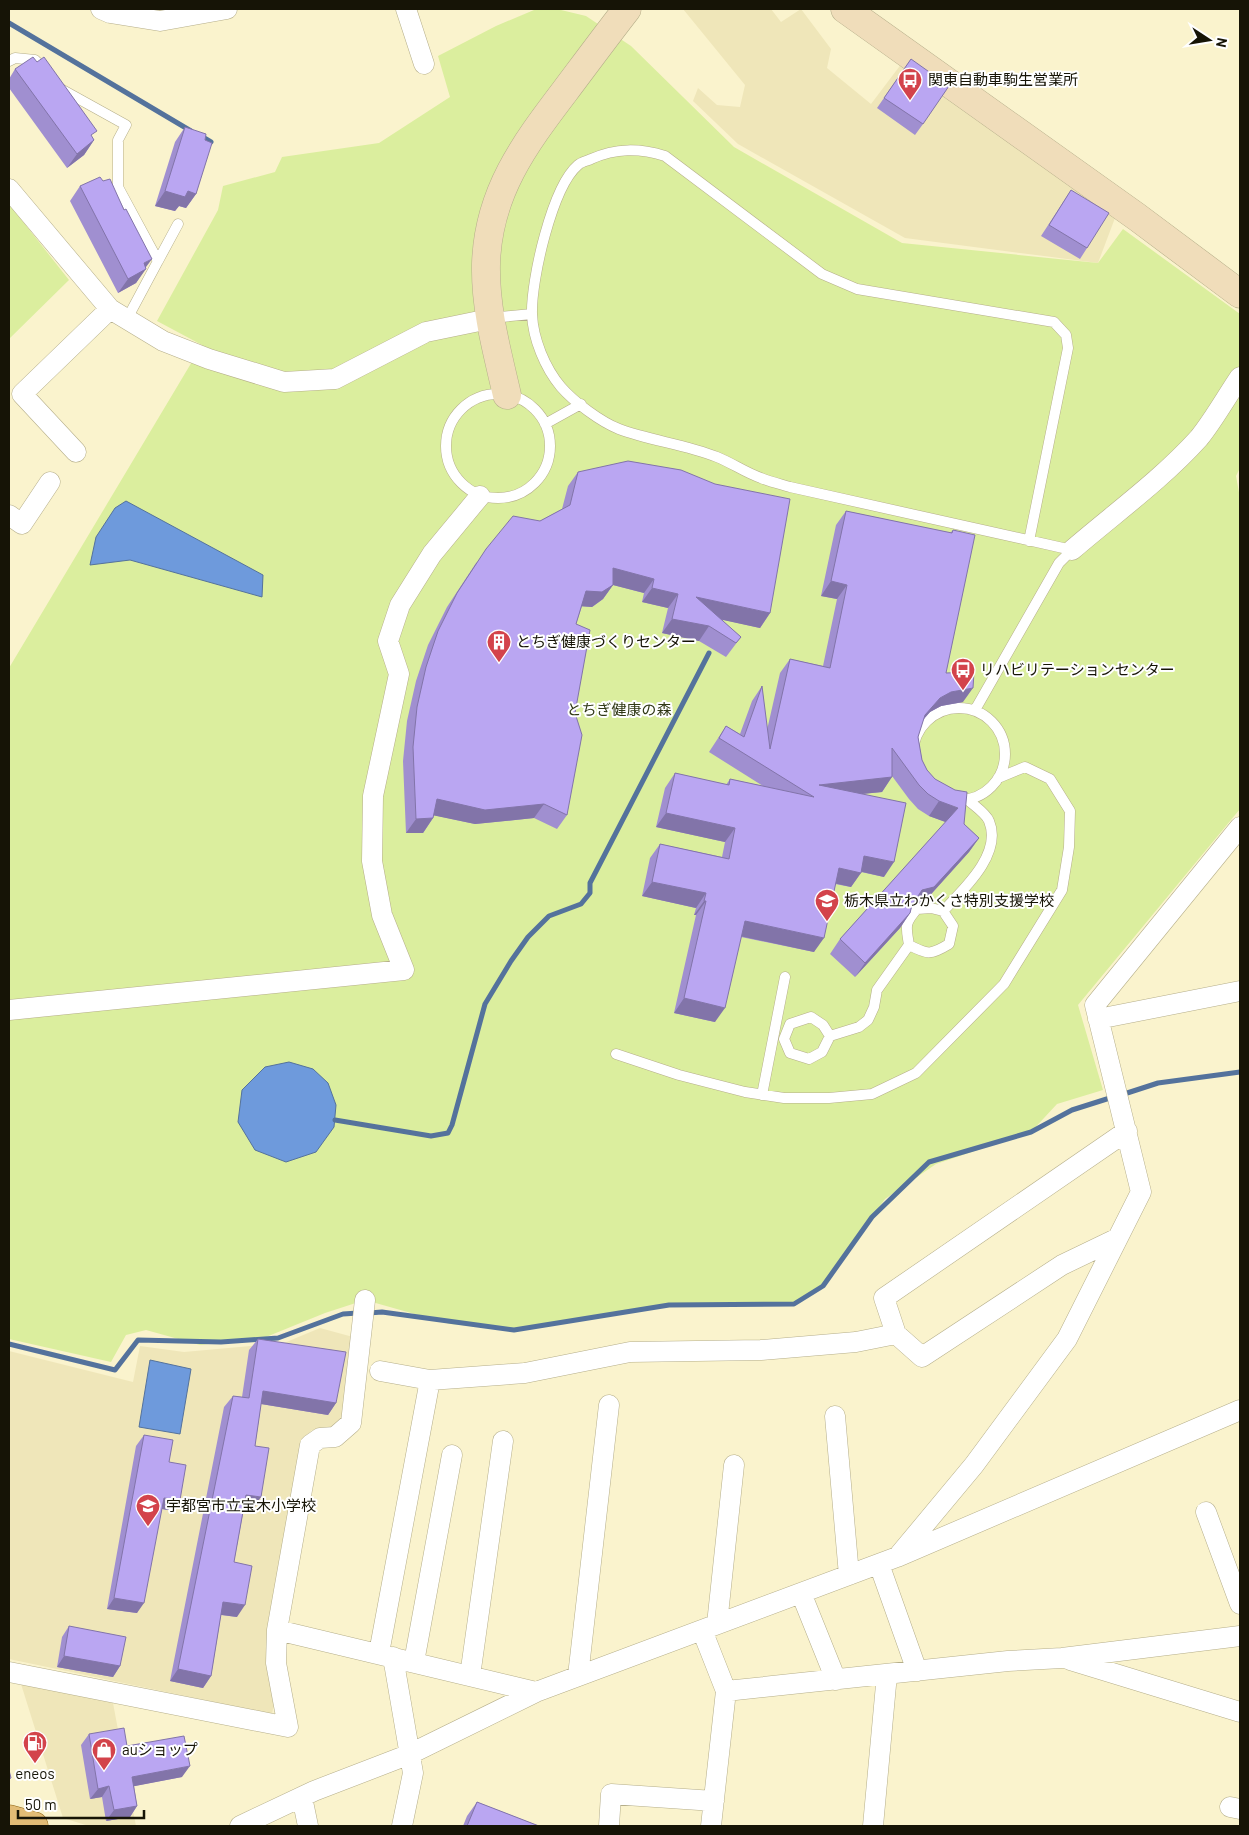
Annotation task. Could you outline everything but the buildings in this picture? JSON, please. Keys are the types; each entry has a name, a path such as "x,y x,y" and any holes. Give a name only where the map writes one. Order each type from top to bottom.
{"main road":[{"path":"9,1818 34,1826"}],"street":[{"path":"101,9 110,13 160,21 227,9"},
{"path":"406,9 424,64"},
{"path":"507,395 489,319 486,266 487,246 494,209 506,177 531,136 627,9"},
{"path":"861,14 1240,294"},
{"path":"9,189 110,309 163,341 210,359 284,382 335,379 426,332 489,319"},
{"path":"76,452 22,394 110,309"},
{"path":"1072,550 1145,490 1176,461 1200,436 1240,378"},
{"path":"9,516 22,524 50,482"},
{"path":"9,1010 404,970 382,914 372,861 373,796 399,674 388,641 400,605 432,554 480,496"},
{"path":"888,1561 974,1465 1067,1339 1141,1192 1094,1005 1240,826"},
{"path":"1098,1019 1240,992"},
{"path":"1116,1239 1062,1265 922,1357 896,1334 884,1298 1127,1131"},
{"path":"9,1672 288,1727 276,1663 277,1630 310,1445 320,1438 334,1437 351,1423 365,1300"},
{"path":"380,1371 430,1380 525,1373 630,1352 761,1350 856,1342 896,1334"},
{"path":"402,1826 413,1773 386,1655 430,1380"},
{"path":"578,1676 610,1405"},
{"path":"240,1826 302,1797 410,1754 536,1692 888,1561 1240,1410"},
{"path":"834,1416 849,1575"},
{"path":"470,1676 503,1441"},
{"path":"414,1662 452,1455"},
{"path":"711,1826 726,1691 710,1627 734,1465"},
{"path":"1206,1512 1240,1604"},
{"path":"888,1561 917,1671"},
{"path":"801,1593 836,1680"},
{"path":"277,1630 536,1692"},
{"path":"726,1691 1008,1661 1062,1658 1240,1636"},
{"path":"1062,1658 1240,1712"},
{"path":"872,1826 888,1674"},
{"path":"608,1826 611,1794 714,1801"},
{"path":"302,1797 308,1826"}],"lane":[{"path":"9,62 15,58 35,60 62,90 126,125 118,140 118,188 158,261"},
{"path":"1030,541 1068,348 1066,335 1054,322 857,289 822,274 665,156 647,151 624,149 598,156 579,165 566,178 550,214 536,278 532,314 536,341 547,366 562,387 596,416 618,428 680,444 717,457 760,478 790,487 1030,541 1072,550"},
{"path":"127,319 178,224"},
{"path":"489,319 532,314"},
{"path":"488,395 507,395 527,402 540,415 545,424 550,440 549,458 544,470 531,487 514,496 497,498 480,496 462,484 451,469 446,446 447,435 456,416 469,403 488,395"},
{"path":"545,424 581,404"},
{"path":"975,710 1060,563 1072,550"},
{"path":"616,1054 679,1075 745,1092 784,1098 829,1098 872,1094 916,1073 1004,984 1062,890 1069,847 1070,811 1050,778 1025,767 998,778 985,791 967,799 949,799 931,790 919,776 914,764 913,749 919,730 924,723 938,712 958,707 975,710 991,720 1004,741 1005,759 998,778"},
{"path":"943,911 976,876 988,852 993,835 989,820 967,799"},
{"path":"830,1036 823,1025 811,1017 790,1024 784,1039 790,1053 809,1059 822,1052 830,1036 859,1027 868,1020 874,1007 877,990 909,945 906,929 907,920 917,909 931,908 943,911 953,926 949,944 938,951 925,953 909,945"},
{"path":"762,1095 785,977"}],"shaded area":[{"name":"関東自動車駒生営業所","path":"683,9 771,9 781,22 801,9 831,49 827,68 871,104 902,63 1115,218 1098,263 905,238 738,144 693,101 698,88 717,105 740,107 745,85"},
{"name":"宇都宮市立宝木小学校","path":"320,1328 353,1337 345,1415 335,1427 323,1431 312,1430 302,1440 272,1614 266,1663 275,1699 272,1714 9,1659 9,1351 133,1382 140,1346 184,1352 284,1343"},
{"name":"auショップ","path":"21,1684 113,1703 136,1826 89,1826 63,1818"}],"green space":[{"name":"とちぎ健康の森","path":"534,10 561,10 586,16 631,46 734,147 902,243 1098,263 1123,229 1240,314 1240,468 1236,476 1240,498 1240,809 1078,1005 1103,1090 1057,1104 1031,1132 936,1164 885,1199 823,1286 794,1304 669,1305 514,1330 450,1324 365,1300 325,1313 266,1337 200,1345 146,1330 126,1335 111,1362 9,1339 9,668 202,345 157,321 218,210 223,186 275,172 282,157 379,143 450,97 438,56 496,26"},
{"path":"9,204 69,280 9,339"}],"water":[{"path":"126,501 263,575 262,597 130,560 90,565 96,537 115,508"},
{"path":"289,1062 313,1069 328,1083 336,1105 334,1127 316,1152 286,1162 255,1150 238,1122 242,1090 265,1067"},
{"path":"150,1360 191,1369 180,1434 139,1427"}],"waterway":[{"path":"9,23 191,131"},
{"path":"201,136 211,142"},
{"path":"335,1120 431,1136 448,1133 452,1125 485,1004 528,937 549,916 581,904 590,893 590,883 709,653"},
{"path":"1121,1095 1158,1083 1240,1072"},
{"path":"369,1313 382,1312 514,1330 669,1305 794,1304 823,1286 872,1217 929,1162 1031,1132 1072,1110 1113,1097"},
{"path":"9,1344 115,1370 138,1340 221,1342 278,1338 343,1314 358,1313"}],"place":[{"name":"関東自動車駒生営業所","path":"910,101"},
{"name":"とちぎ健康づくりセンター","path":"499,663"},
{"name":"リハビリテーションセンター","path":"963,691"},
{"name":"栃木県立わかくさ特別支援学校","path":"827,922"},
{"name":"宇都宮市立宝木小学校","path":"148,1527"},
{"name":"eneos","path":"35,1764"},
{"name":"auショップ","path":"104,1771"}]}
